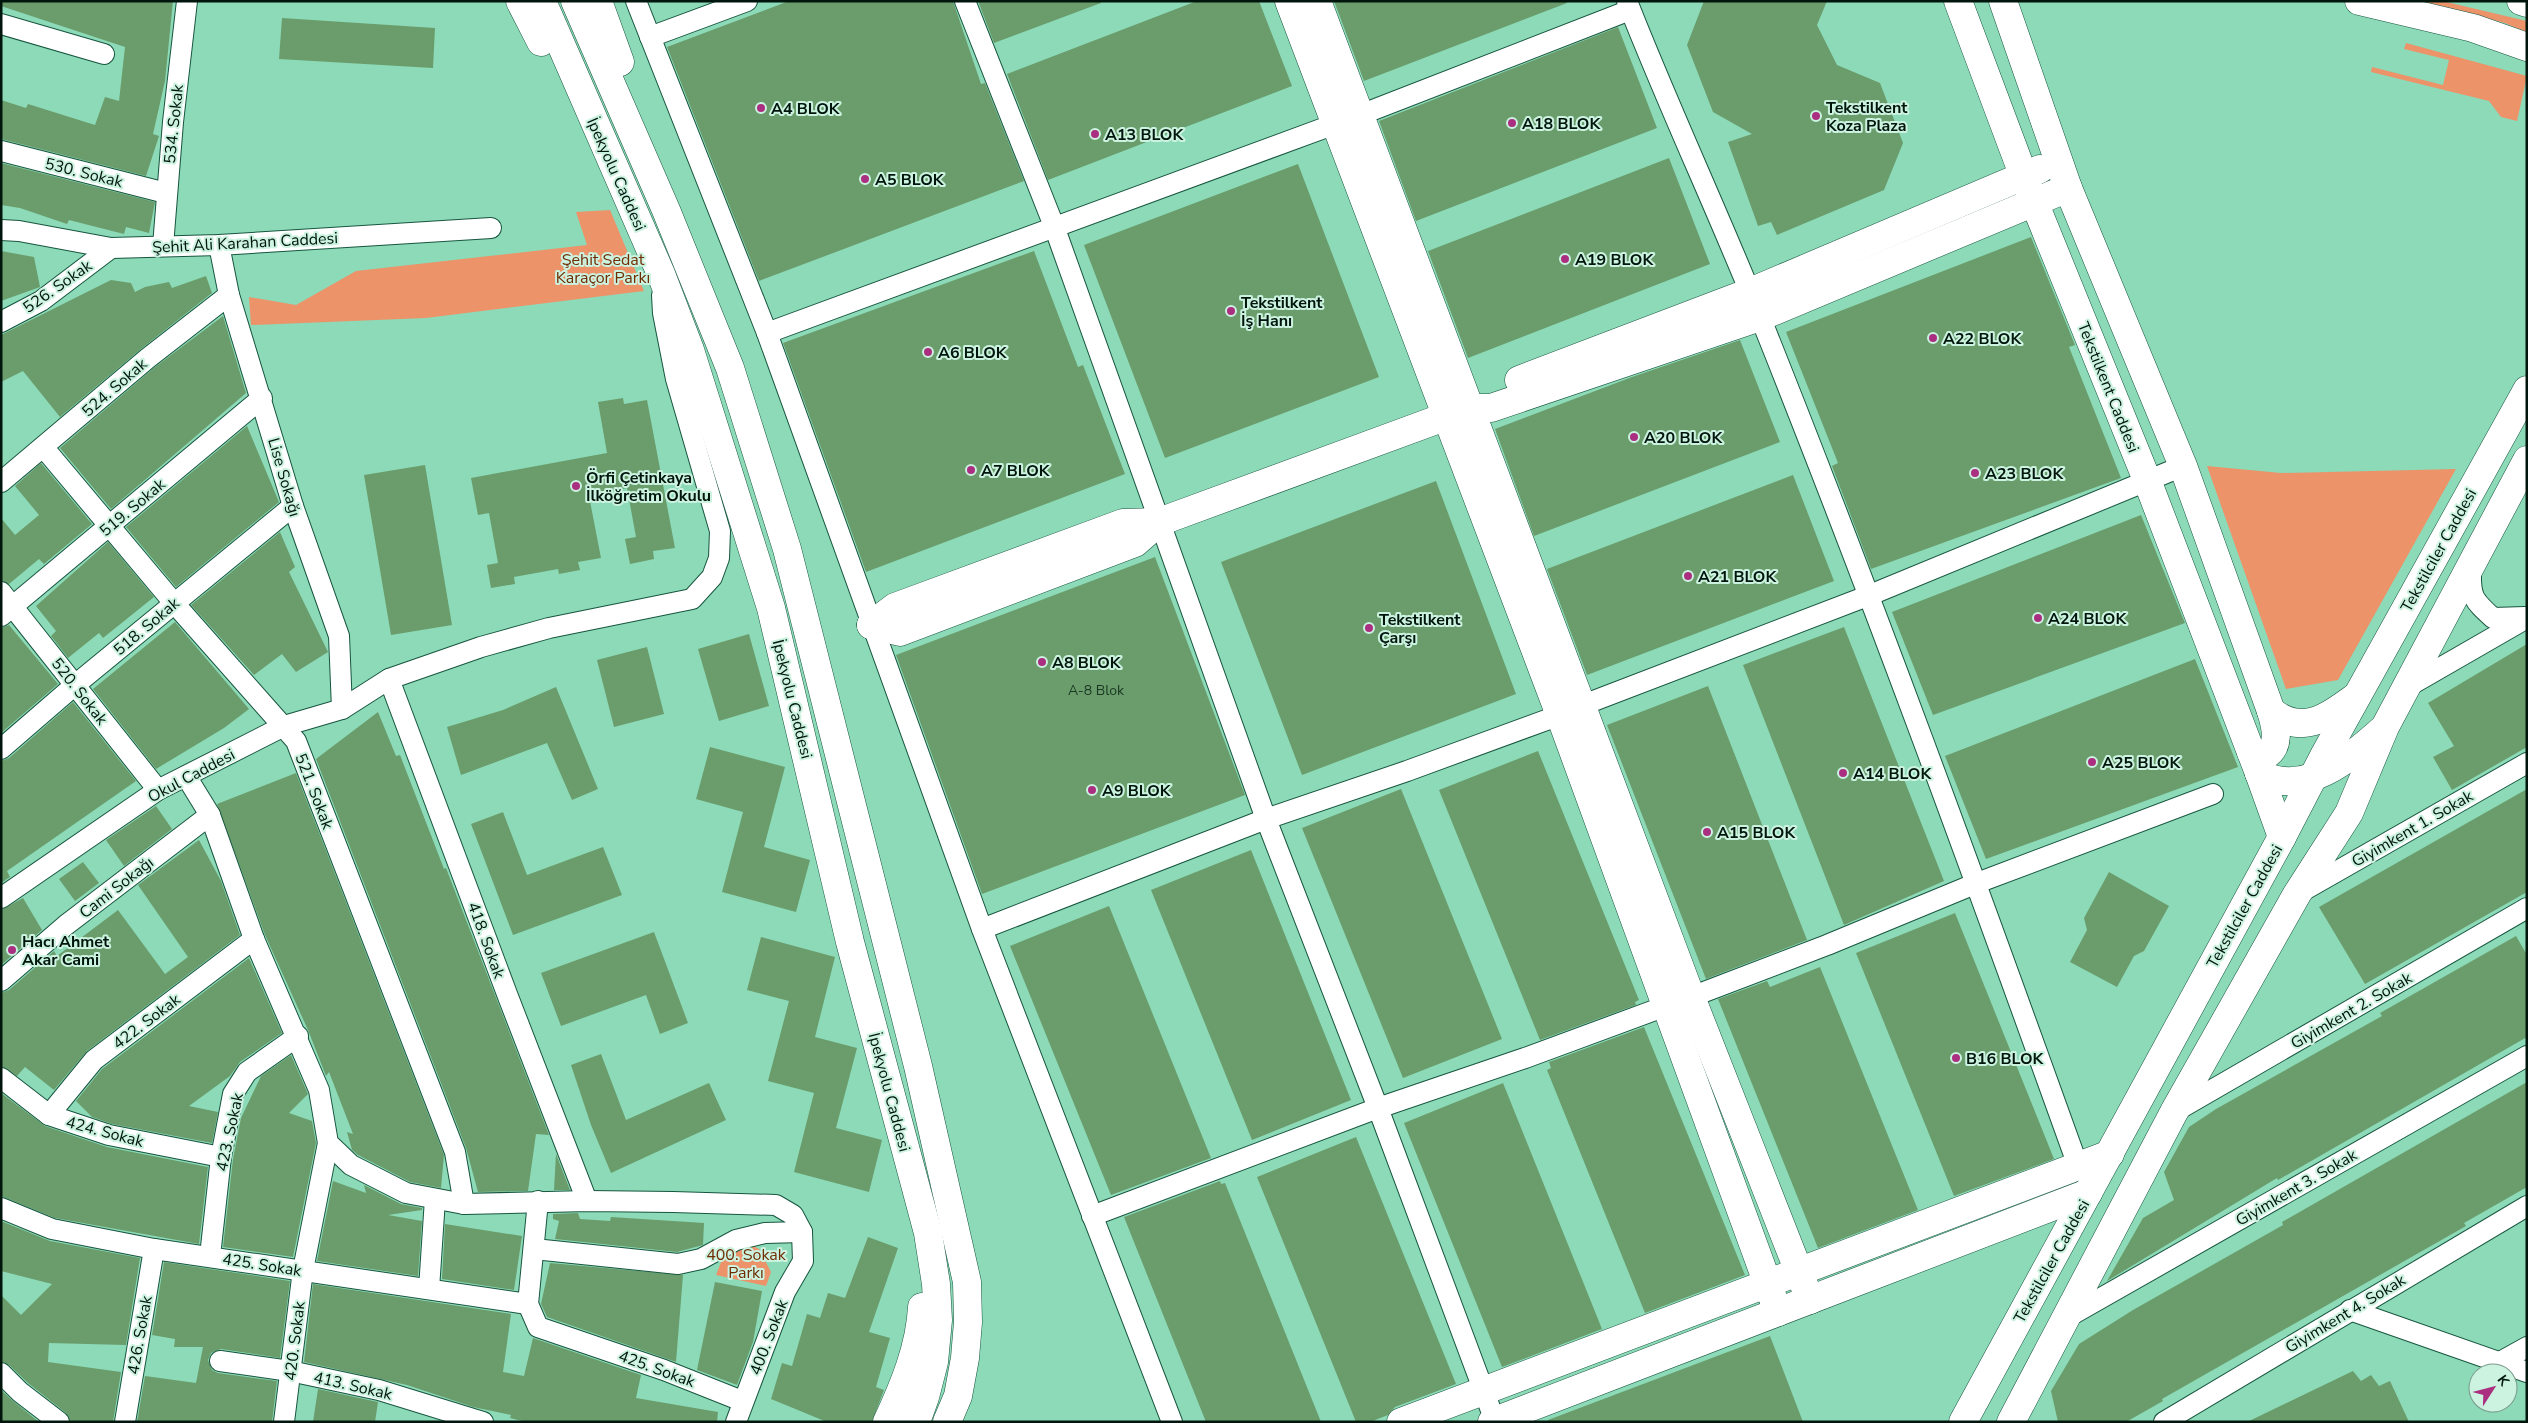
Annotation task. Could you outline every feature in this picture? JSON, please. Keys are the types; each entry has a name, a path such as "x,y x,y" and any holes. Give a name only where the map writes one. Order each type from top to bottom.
{"main road":[{"path":"520,1 561,82 613,166"},
{"name":"İpekyolu Caddesi","path":"542,1 661,274 690,350 771,608 850,942 928,1233 936,1284 938,1320 934,1362 916,1422"},
{"name":"İpekyolu Caddesi","path":"575,1 666,210 730,368 787,549 949,1194 968,1282 968,1322 958,1396 948,1422"},
{"path":"598,1 635,103 666,210"},
{"path":"1289,1 1348,119"},
{"path":"1316,1 1348,119 1457,413 1571,710 1678,1001 1778,1312"},
{"name":"Tekstilkent Caddesi","path":"1958,1 2030,188 2147,480 2282,837"},
{"path":"2003,1 2068,188 2182,466 2271,711 2276,736 2273,748 2255,762 2280,782 2293,782 2313,777 2359,750 2385,727"},
{"path":"2359,1 2473,28 2527,47"},
{"path":"2522,1 2527,2"},
{"path":"871,625 895,607 1123,523 1159,522 1457,413 1491,408 1755,304 2030,188 2059,161"},
{"path":"2030,188 2068,188"},
{"name":"Tekstilciler Caddesi","path":"1962,1422 2110,1154 2357,696 2527,390"},
{"path":"2011,1422 2174,1112 2297,894 2349,813 2385,727 2527,460"},
{"path":"2271,711 2283,721 2298,724 2310,722 2333,713 2357,696"},
{"path":"1678,1001 1800,1270 1810,1300"},
{"path":"1401,1422 2110,1154"},
{"path":"1494,1421 2088,1193"},
{"path":"887,1422 907,1374 917,1340 928,1233"}],"street":[{"name":"534. Sokak","path":"163,246 166,193 187,1"},
{"path":"636,1 767,333 982,929 1172,1422"},
{"path":"650,37 747,1"},
{"path":"965,1 1054,226 1266,819 1378,1108 1494,1421"},
{"path":"767,333 1348,119 1629,5 1755,304 1870,595 1977,883 2078,1166"},
{"path":"1,24 104,54"},
{"name":"530. Sokak","path":"1,151 166,193"},
{"name":"Şehit Ali Karahan Caddesi","path":"1,230 19,231 111,248 219,245 491,228"},
{"name":"Lise Sokağı","path":"219,245 229,295 262,398 293,506 339,636 342,709"},
{"name":"526. Sokak","path":"1,322 41,301 111,248"},
{"name":"Okul Caddesi","path":"1,898 88,840 158,790 284,726 342,709 389,679 481,647 549,628 692,599 712,577 719,558 720,531 676,379 662,313 661,274"},
{"name":"524. Sokak","path":"1,482 44,448 148,358 229,295"},
{"name":"519. Sokak","path":"5,605 109,526 262,398"},
{"name":"521. Sokak","path":"44,448 174,603 296,741 455,1152 464,1204"},
{"path":"982,929 1266,819 1407,771 1870,595 2182,466"},
{"name":"518. Sokak","path":"1,749 75,685 293,506"},
{"path":"2471,566 2470,588 2473,600 2493,618 2527,618"},
{"name":"520. Sokak","path":"5,605 75,685 158,790"},
{"path":"2407,687 2527,618"},
{"name":"418. Sokak","path":"389,679 507,994 587,1200"},
{"name":"Giyimkent 1. Sokak","path":"2297,894 2527,762"},
{"path":"186,776 210,815 254,939 298,1036 319,1090 328,1143 350,1165 406,1194 464,1204 587,1200 776,1206 793,1215 802,1232 765,1233 736,1240 701,1259 678,1264 534,1249"},
{"path":"1092,1216 1378,1108 1525,1058 1827,945 1977,883 2213,794"},
{"name":"Cami Sokağı","path":"1,981 66,926 210,815"},
{"name":"Giyimkent 2. Sokak","path":"2174,1112 2527,908"},
{"name":"422. Sokak","path":"49,1115 94,1060 254,939"},
{"name":"423. Sokak","path":"210,1256 221,1157 233,1094 247,1072 298,1036"},
{"name":"Giyimkent 3. Sokak","path":"2066,1318 2527,1056"},
{"name":"424. Sokak","path":"1,1078 49,1115 109,1135 221,1157"},
{"name":"420. Sokak","path":"284,1422 303,1270 328,1143"},
{"path":"429,1289 435,1199"},
{"name":"425. Sokak","path":"538,1201 528,1304 538,1327 664,1370 742,1402"},
{"name":"Giyimkent 4. Sokak","path":"2164,1422 2527,1206"},
{"name":"425. Sokak","path":"1,1208 52,1229 154,1249 528,1304"},
{"name":"400. Sokak","path":"736,1422 785,1292 803,1261 802,1232"},
{"name":"426. Sokak","path":"125,1422 154,1249"},
{"path":"2350,1310 2527,1372"},
{"path":"2500,1362 2527,1347"},
{"name":"413. Sokak","path":"220,1361 290,1371 379,1390 483,1422"},
{"path":"1,1373 20,1392 59,1422"}],"green space":[{"path":"2417,1 2442,1 2527,21 2527,33 2505,23"},
{"path":"2406,43 2527,76 2517,121 2501,117 2489,101 2371,72 2372,67 2443,85 2449,60 2404,49"},
{"name":"Şehit Sedat Karaçor Parkı","path":"610,210 644,291 426,318 251,325 249,297 296,305 356,271 587,245 576,212"},
{"path":"2207,466 2281,473 2456,469 2338,680 2286,689"},
{"name":"400. Sokak Parkı","path":"745,1242 759,1249 771,1272 766,1286 716,1275 723,1257"}],"building":[{"path":"1,1 173,1 165,81 153,134 159,136 146,176 1,139 1,100 26,108 28,104 95,125 105,97 119,101 125,47 1,6"},
{"path":"789,1 953,1 981,84 985,83 1024,181 759,281 667,47"},
{"path":"978,1 1101,1 1101,3 994,43"},
{"name":"A13 BLOK","path":"1197,1 1259,1 1292,86 1048,180 1007,74"},
{"path":"1334,1 1567,1 1567,3 1364,81"},
{"name":"Tekstilkent Koza Plaza","path":"1704,1 1827,1 1817,25 1837,65 1880,83 1903,143 1884,190 1777,235 1771,222 1758,226 1728,142 1752,134 1713,112 1687,45"},
{"path":"282,18 435,28 433,68 279,59"},
{"name":"A18 BLOK","path":"1618,27 1657,128 1416,221 1379,121"},
{"name":"A19 BLOK","path":"1669,158 1710,264 1468,358 1428,251"},
{"path":"1,163 155,202 149,233 126,227 124,234 69,220 67,224 20,208 1,205"},
{"name":"Tekstilkent İş Hanı","path":"1298,164 1379,377 1165,458 1084,245"},
{"path":"2031,237 2075,345 2069,347 2121,478 1871,569 1832,466 1838,463 1786,332"},
{"path":"1,251 34,257 40,287 1,301"},
{"path":"1034,251 1078,367 1083,365 1125,474 866,572 783,343"},
{"path":"206,276 212,293 60,417 23,371 1,382 1,335 111,280 131,283 135,292 145,287 169,282 172,288"},
{"path":"223,316 246,393 111,509 60,448 155,367"},
{"name":"A20 BLOK","path":"1740,340 1780,442 1534,536 1495,429 1632,377"},
{"path":"623,398 624,404 647,400 675,548 653,551 654,559 630,564 625,539 636,537 627,488 589,496 601,558 578,562 580,570 559,574 558,569 514,577 515,584 491,588 487,565 498,563 489,513 478,515 471,478 607,453 598,402"},
{"path":"247,426 279,502 176,587 126,527"},
{"path":"41,463 92,524 44,564 39,559 9,584 1,580 1,518 15,535 39,515 15,486"},
{"path":"425,465 452,625 391,635 364,475"},
{"name":"A21 BLOK","path":"1793,475 1834,581 1587,675 1547,569"},
{"name":"Tekstilkent Çarşı","path":"1436,481 1516,694 1302,775 1221,562"},
{"name":"A24 BLOK","path":"2141,515 2185,623 1933,715 1892,612"},
{"path":"280,532 295,567 289,572 328,652 296,672 282,654 254,675 191,605"},
{"path":"108,542 154,597 103,638 99,633 68,658 51,636 56,631 36,606"},
{"path":"1155,557 1245,795 982,894 896,655"},
{"path":"175,622 249,709 224,728 156,769 93,689"},
{"path":"9,625 58,684 1,733 1,628"},
{"name":"A14 BLOK","path":"1844,627 1944,881 1844,925 1743,665"},
{"path":"749,634 769,706 719,721 698,649"},
{"path":"2527,644 2527,747 2452,790 2433,757 2454,746 2428,703"},
{"path":"647,647 664,714 614,727 597,660"},
{"name":"A25 BLOK","path":"2195,659 2238,767 1986,859 1945,756"},
{"name":"A15 BLOK","path":"1708,686 1807,940 1706,979 1607,725"},
{"path":"556,687 598,789 572,800 547,743 461,775 447,727 503,710"},
{"path":"73,702 136,781 7,871 10,877 1,883 1,761 9,758"},
{"path":"378,712 396,756 400,755 444,869 446,868 549,1135 536,1134 528,1191 478,1192 466,1148 316,759"},
{"path":"710,747 785,767 764,847 810,860 796,912 722,892 743,812 696,799"},
{"path":"1538,751 1639,1000 1635,1002 1636,1005 1540,1040 1439,790"},
{"path":"296,773 444,1155 441,1188 410,1182 352,1150 347,1132 353,1134 329,1072 326,1076 308,1030 265,935 217,804"},
{"path":"1401,789 1502,1039 1403,1078 1302,828"},
{"path":"2527,789 2527,892 2365,984 2319,907"},
{"path":"156,806 172,829 124,866 106,840"},
{"path":"503,812 527,875 603,847 622,895 513,935 471,824"},
{"path":"199,840 221,881 240,935 87,1051 54,1090 25,1067 17,1076 1,1066 1,993 9,990 54,951 57,956 118,910 165,974 188,957 138,885"},
{"path":"1251,850 1351,1100 1252,1140 1151,890"},
{"path":"83,862 99,883 75,901 59,879"},
{"path":"2109,872 2169,906 2144,951 2134,956 2117,987 2070,962 2087,930 2084,918"},
{"name":"Hacı Ahmet Akar Cami","path":"23,898 42,930 1,965 1,910"},
{"path":"1109,906 1211,1158 1111,1195 1010,946"},
{"name":"B16 BLOK","path":"1955,913 2054,1159 1954,1196 1856,953"},
{"path":"654,932 688,1023 660,1034 646,995 561,1026 541,973"},
{"path":"2516,936 2527,955 2527,1037 2278,1180 2277,1178 2107,1281 2143,1218 2174,1200 2164,1172 2189,1127 2216,1109 2382,1016 2380,1013"},
{"path":"761,937 835,957 815,1037 857,1048 836,1128 882,1140 869,1192 794,1172 814,1093 768,1081 789,1001 747,990"},
{"path":"249,958 282,1033 240,1062 230,1076 189,1106 218,1112 212,1143 112,1124 92,1117 76,1101 102,1069"},
{"path":"1820,967 1918,1210 1818,1248 1718,999 1767,981 1770,987"},
{"path":"1644,1027 1745,1275 1645,1313 1547,1070 1551,1068 1549,1062"},
{"path":"601,1054 626,1120 709,1083 726,1120 611,1173 591,1125 571,1065"},
{"path":"291,1055 308,1094 289,1113 312,1121 316,1143 293,1257 223,1247 233,1159 241,1118 261,1076"},
{"path":"2527,1082 2527,1187 2464,1223 2466,1226 2162,1399 2163,1401 2126,1422 2058,1422 2051,1391 2079,1344 2133,1310 2283,1225 2282,1222"},
{"path":"1503,1083 1602,1329 1502,1367 1404,1123"},
{"path":"1,1093 45,1126 107,1147 208,1167 199,1244 55,1218 1,1196"},
{"path":"1356,1137 1456,1384 1395,1407 1388,1415 1370,1422 1356,1422 1257,1177"},
{"path":"556,1154 570,1190 554,1190"},
{"path":"333,1181 366,1193 364,1185 401,1204 422,1208 422,1210 388,1215 422,1221 418,1276 317,1261"},
{"path":"1220,1181 1221,1184 1225,1183 1321,1422 1206,1422 1124,1217"},
{"path":"578,1213 580,1219 610,1221 611,1217 704,1223 703,1245 677,1252 555,1239 559,1221 553,1219 553,1214"},
{"path":"1,1221 50,1241 140,1258 126,1345 49,1343 48,1362 121,1372 113,1422 71,1422 66,1413 28,1383 9,1365 1,1361 1,1295 21,1315 52,1284 1,1271"},
{"path":"445,1224 522,1236 514,1290 442,1279"},
{"path":"868,1237 898,1248 869,1332 890,1338 876,1387 884,1390 872,1422 827,1422 771,1399 782,1363 792,1366 807,1314 820,1318 828,1293 845,1298"},
{"path":"164,1262 290,1281 280,1358 221,1349 211,1353 208,1360 212,1370 218,1373 277,1381 272,1422 137,1422 145,1376 196,1383 203,1347 174,1347 175,1339 152,1335"},
{"path":"550,1263 683,1275 676,1362 547,1317 541,1304"},
{"path":"715,1282 762,1291 753,1342 737,1385 697,1370"},
{"path":"313,1284 511,1314 503,1372 524,1376 533,1338 641,1375 636,1398 718,1412 717,1422 526,1422 510,1418 511,1415 473,1407 407,1385 304,1362"},
{"path":"1770,1336 1803,1422 1549,1422 1548,1420"},
{"path":"2353,1371 2361,1381 2371,1375 2379,1386 2390,1381 2409,1422 2247,1422"},
{"path":"318,1389 378,1402 375,1422 313,1422"},
{"path":"1,1390 13,1401 39,1422 1,1422"}],"place":[{"name":"A4 BLOK","path":"761,108"},
{"name":"Tekstilkent Koza Plaza","path":"1816,116"},
{"name":"A18 BLOK","path":"1512,123"},
{"name":"A13 BLOK","path":"1095,134"},
{"name":"A5 BLOK","path":"865,179"},
{"name":"A19 BLOK","path":"1565,259"},
{"name":"Tekstilkent İş Hanı","path":"1231,311"},
{"name":"A22 BLOK","path":"1933,338"},
{"name":"A6 BLOK","path":"928,352"},
{"name":"A20 BLOK","path":"1634,437"},
{"name":"A7 BLOK","path":"971,470"},
{"name":"A23 BLOK","path":"1975,473"},
{"name":"Örfi Çetinkaya İlköğretim Okulu","path":"576,486"},
{"name":"A21 BLOK","path":"1688,576"},
{"name":"A24 BLOK","path":"2038,618"},
{"name":"Tekstilkent Çarşı","path":"1369,628"},
{"name":"A8 BLOK","path":"1042,662"},
{"name":"A25 BLOK","path":"2092,762"},
{"name":"A14 BLOK","path":"1843,773"},
{"name":"A9 BLOK","path":"1092,790"},
{"name":"A15 BLOK","path":"1707,832"},
{"name":"Hacı Ahmet Akar Cami","path":"12,950"},
{"name":"B16 BLOK","path":"1956,1058"}]}
